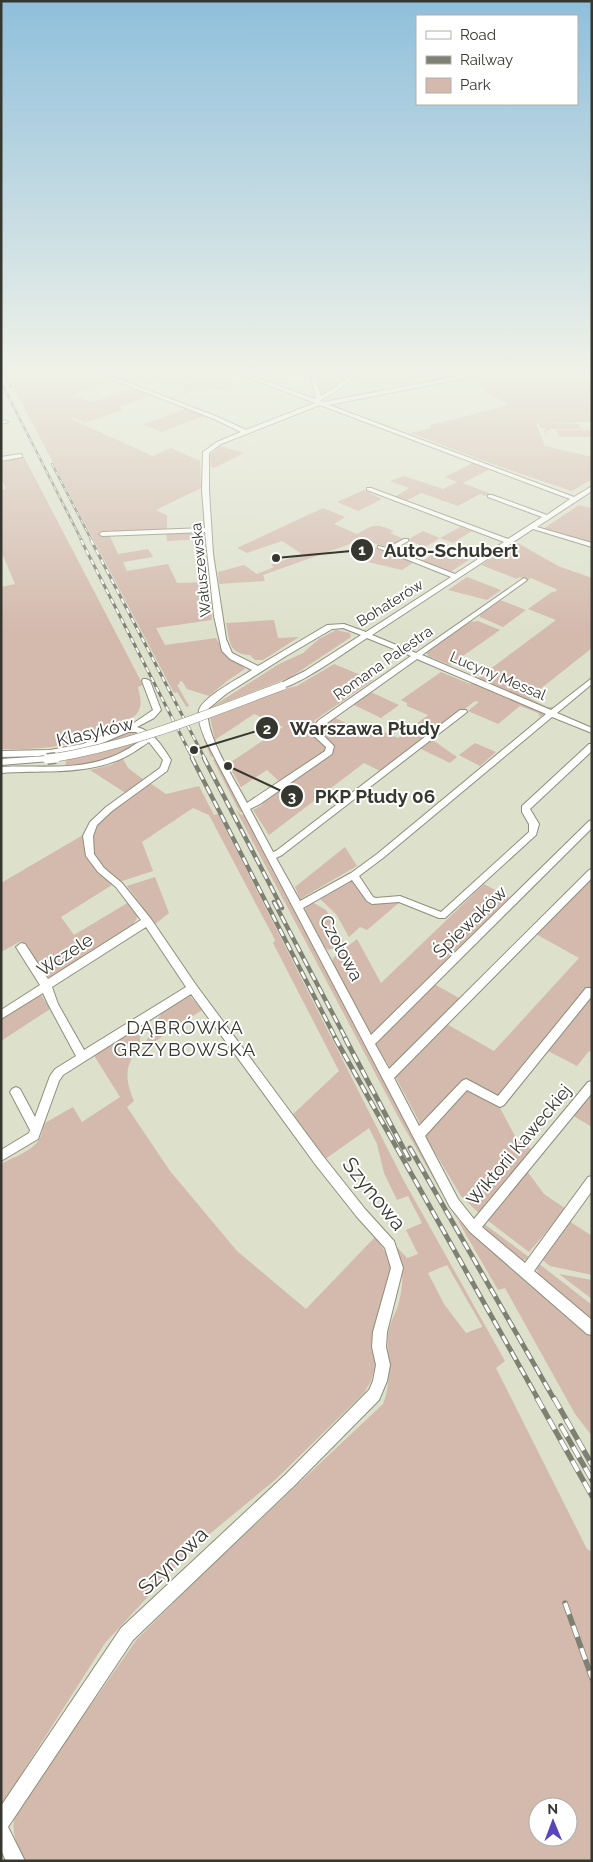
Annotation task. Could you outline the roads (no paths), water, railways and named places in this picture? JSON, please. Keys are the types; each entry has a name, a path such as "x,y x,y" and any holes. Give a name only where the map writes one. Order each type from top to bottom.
{"street":[{"name":"Wałuszewska","path":"206,458 209,530 222,643 231,655 259,670"},
{"path":"468,458 575,499"},
{"name":"Bohaterów","path":"192,720 282,686 308,673 591,488"},
{"path":"368,489 509,542"},
{"path":"490,496 548,517"},
{"path":"532,527 592,545"},
{"path":"102,534 209,530"},
{"path":"388,550 406,540"},
{"path":"380,547 457,577"},
{"name":"Romana Palestra","path":"245,808 257,802 329,752 330,746 317,734 316,728 524,580"},
{"name":"Czołowa","path":"365,635 344,626 332,626 210,701 204,708 208,736 454,1203 474,1228 592,1329"},
{"name":"Lucyny Messal","path":"365,635 592,731"},
{"path":"298,907 354,875 380,856 592,680"},
{"path":"1,754 72,749 89,745 131,729 136,724 152,717 157,710 146,681"},
{"path":"272,856 279,853 463,712"},
{"name":"Klasyków","path":"1,762 85,754 119,746 192,720"},
{"name":"Szynowa","path":"1,1822 127,1634 290,1480 374,1395 380,1381 383,1365 379,1347 380,1332 397,1268 390,1246 341,1189 192,988 147,921 119,885 95,862 90,854 88,836 92,824 109,809 158,775 166,767 166,757 142,732 131,729"},
{"path":"1,770 70,768 97,764 122,755 149,739"},
{"path":"354,875 370,899 376,902 400,899 442,916 533,833 534,824 525,808 592,746"},
{"name":"Śpiewaków","path":"370,1043 592,823"},
{"path":"387,1078 592,872"},
{"name":"Wczele","path":"1,1016 147,921"},
{"path":"21,947 47,987 53,1004 82,1056"},
{"path":"1,1156 34,1136 58,1072 192,988"},
{"path":"418,1134 466,1084 500,1102 590,991"},
{"name":"Wiktorii Kaweckiej","path":"474,1228 592,1086"},
{"path":"16,1092 36,1130"},
{"path":"526,1272 592,1181"},
{"path":"1,1831 16,1861"}],"railway":[{"path":"40,458 82,541"},
{"path":"52,464 92,541"},
{"path":"81,540 193,759"},
{"path":"91,540 205,759"},
{"path":"192,758 336,1039"},
{"path":"204,758 282,908"},
{"path":"274,902 346,1039"},
{"path":"335,1038 538,1399"},
{"path":"345,1038 409,1159"},
{"path":"410,1148 554,1399"},
{"path":"537,1398 592,1496"},
{"path":"554,1398 592,1465"},
{"path":"561,1426 592,1480"},
{"path":"565,1603 592,1678"}],"place":[{"name":"Auto-Schubert","path":"276,558"},
{"name":"Warszawa Płudy","path":"194,750"},
{"name":"PKP Płudy 06","path":"228,766"}],"district":[{"name":"DĄBRÓWKA GRZYBOWSKA","path":"185,1038"}]}
